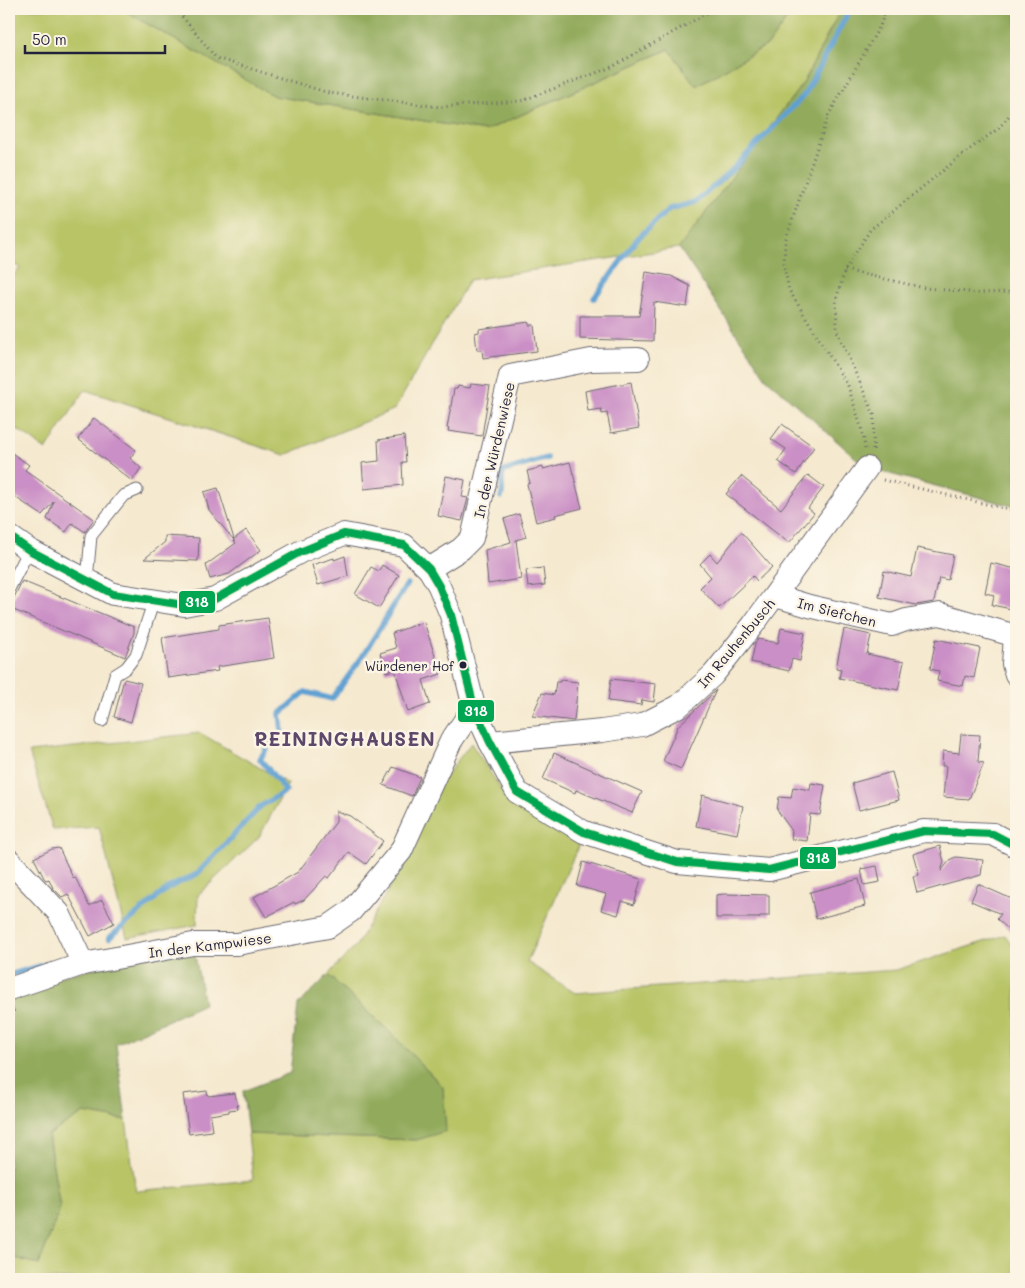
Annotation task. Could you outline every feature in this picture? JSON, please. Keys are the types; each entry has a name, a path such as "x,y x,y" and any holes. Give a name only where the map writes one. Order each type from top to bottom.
{"street":[{"name":"In der Würdenwiese","path":"429,569 461,549 472,538 510,376 591,360 638,360"},
{"name":"Im Rauhenbusch","path":"490,742 602,731 642,725 679,706 713,675 776,596 865,471"},
{"path":"9,536 29,550 113,594 184,605 216,599 300,552 344,534 404,545 429,569 439,586 451,615 474,707 490,742 517,792 584,832 677,862 769,870 924,831 992,834 1016,846"},
{"name":"Im Siefchen","path":"776,596 809,606 892,625 906,620 940,614 1016,636 1013,664 1016,674"},
{"name":"In der Kampwiese","path":"9,989 83,964 193,944 237,944 328,927 351,911 401,851 451,741 474,707"},
{"path":"9,860 59,913 83,964"}],"lane":[{"path":"87,580 91,536 123,496 137,490"},
{"path":"9,589 29,550"},
{"path":"102,721 115,675 126,668 136,655 154,600"}],"path":[{"path":"176,9 216,58 329,92 440,107 521,100 612,67 714,9"},
{"path":"865,471 862,433 848,386 790,290 784,266 785,241 828,116 880,26 886,9"},
{"path":"865,471 875,446 874,415 836,331 836,300 845,270 870,230 962,155 999,128 1016,107"},
{"path":"845,270 925,288 979,293 1016,292"},
{"path":"865,471 1016,511"}],"green space":[{"path":"9,9 121,9 274,96 485,131 670,49 696,86 769,44 794,9 841,9 803,83 679,248 469,280 395,409 285,455 85,390 46,450 9,423 9,280 20,268 9,261"},
{"path":"121,9 794,9 769,44 696,86 669,49 485,131 274,96"},
{"path":"841,9 1016,9 1016,507 867,468 766,378 679,248 803,83"},
{"path":"200,733 288,784 259,837 198,895 197,925 127,938 99,827 53,830 29,752"},
{"path":"471,743 503,792 581,840 527,962 575,993 896,970 1005,935 1016,950 1016,1279 9,1279 9,1256 39,1265 60,1208 48,1135 84,1113 126,1120 136,1191 253,1180 248,1134 417,1140 443,1087 390,1032 328,975 357,944 405,861 442,781"},
{"path":"193,944 204,1004 116,1044 126,1120 84,1113 48,1135 60,1208 39,1265 9,1256 9,989"},
{"path":"328,975 390,1032 443,1087 446,1131 417,1140 248,1134 243,1091 290,1073 298,1005"}],"building":[{"path":"646,272 671,276 690,286 687,307 654,302 653,341 580,339 580,316 639,316"},
{"path":"529,322 529,325 534,325 537,351 483,358 482,350 477,350 475,333 479,332 479,329"},
{"path":"631,382 639,428 611,433 607,413 602,414 601,409 588,411 585,391"},
{"path":"471,384 490,386 482,436 448,431 449,428 447,428 454,389 457,389 458,386 470,388"},
{"path":"94,418 136,450 130,458 141,468 132,481 78,439"},
{"path":"782,424 814,447 796,474 778,461 786,449 771,439"},
{"path":"404,436 406,462 402,462 403,485 364,489 362,463 379,461 378,440"},
{"path":"9,451 29,465 25,470 94,519 85,532 72,523 66,532 47,519 54,501 42,515 9,493"},
{"path":"570,462 582,508 536,522 527,484 530,483 527,471"},
{"path":"808,475 824,487 808,508 814,513 789,543 726,494 741,476 781,509"},
{"path":"446,476 465,480 462,497 468,498 462,521 438,516"},
{"path":"218,488 234,539 209,510 204,492"},
{"path":"519,514 526,537 516,540 521,579 488,584 485,550 511,542 504,519"},
{"path":"246,530 261,550 229,574 210,579 206,565 236,543 233,540"},
{"path":"741,532 772,567 757,581 753,576 719,608 700,588 711,577 700,564 710,554 717,562"},
{"path":"165,536 199,538 198,561 144,559 165,542"},
{"path":"917,548 953,555 948,580 939,578 934,602 916,605 879,597 884,571 911,577"},
{"path":"345,556 348,576 318,585 312,565"},
{"path":"991,563 1016,569 1016,610 992,605 994,595 985,593"},
{"path":"382,565 399,575 379,608 355,594 371,567 379,571"},
{"path":"543,568 545,585 528,587 526,570"},
{"path":"22,581 134,627 134,633 125,657 9,608"},
{"path":"268,618 274,658 217,667 218,671 168,678 162,638 219,629 219,625"},
{"path":"424,622 441,674 423,680 430,704 408,712 395,670 386,672 380,653 396,648 392,633"},
{"path":"781,628 805,633 800,661 792,659 789,671 751,662 758,639 778,643"},
{"path":"844,629 871,635 867,654 904,662 898,690 839,678 841,669 836,668"},
{"path":"936,639 980,648 974,678 965,676 963,686 937,681 939,671 930,669"},
{"path":"124,679 141,683 131,722 114,717"},
{"path":"611,679 656,684 654,702 642,700 641,705 608,701"},
{"path":"560,680 578,682 574,721 532,716 542,693 554,695 556,682 560,682"},
{"path":"716,690 681,769 663,761 678,726"},
{"path":"961,734 980,735 978,762 984,763 969,799 943,797 946,766 942,766 943,751 959,753"},
{"path":"554,753 642,792 632,813 576,790 575,793 543,779"},
{"path":"393,767 420,777 412,796 383,785"},
{"path":"892,772 899,800 859,810 852,783"},
{"path":"811,783 825,785 820,815 810,814 807,841 791,839 792,831 777,810 779,797 791,798 793,787 810,790"},
{"path":"702,795 743,806 737,834 696,826"},
{"path":"336,811 350,816 383,841 366,864 349,852 329,878 326,876 304,900 295,904 294,902 266,917 254,897 298,872 336,822"},
{"path":"940,846 944,862 941,871 951,859 956,857 983,860 981,875 917,893 913,876 919,875 913,854"},
{"path":"59,848 89,906 102,900 114,923 90,936 68,894 62,897 53,888 49,879 46,880 44,878 34,858 52,849"},
{"path":"583,862 641,879 634,905 622,901 618,915 601,910 606,894 577,886"},
{"path":"877,866 880,882 864,885 861,869"},
{"path":"859,879 865,906 816,919 810,892"},
{"path":"978,884 1014,900 1016,897 1016,936 997,919 1001,914 971,901"},
{"path":"716,895 769,895 769,916 760,916 759,918 716,918"},
{"path":"207,1091 208,1096 235,1093 238,1109 210,1115 212,1131 189,1134 183,1094"}],"waterway":[{"path":"594,298 637,239 669,209 696,202 732,170 805,94 850,9"},
{"path":"501,497 504,471 547,458"},
{"path":"109,938 168,888 197,874 261,806 286,791 260,759 270,743 282,732 280,714 305,692 332,699 362,657 407,584"},
{"path":"9,975 48,964"}],"transit line":[{"name":"318","path":"9,536 29,550 113,594 184,605 215,599 300,552 344,534 404,545 429,569 439,586 451,615 474,707 490,742 517,792 584,832 677,862 769,870 924,831 993,834 1016,846"}],"place":[{"name":"Würdener Hof","path":"463,665"}],"district":[{"name":"REININGHAUSEN","path":"345,738"}]}
